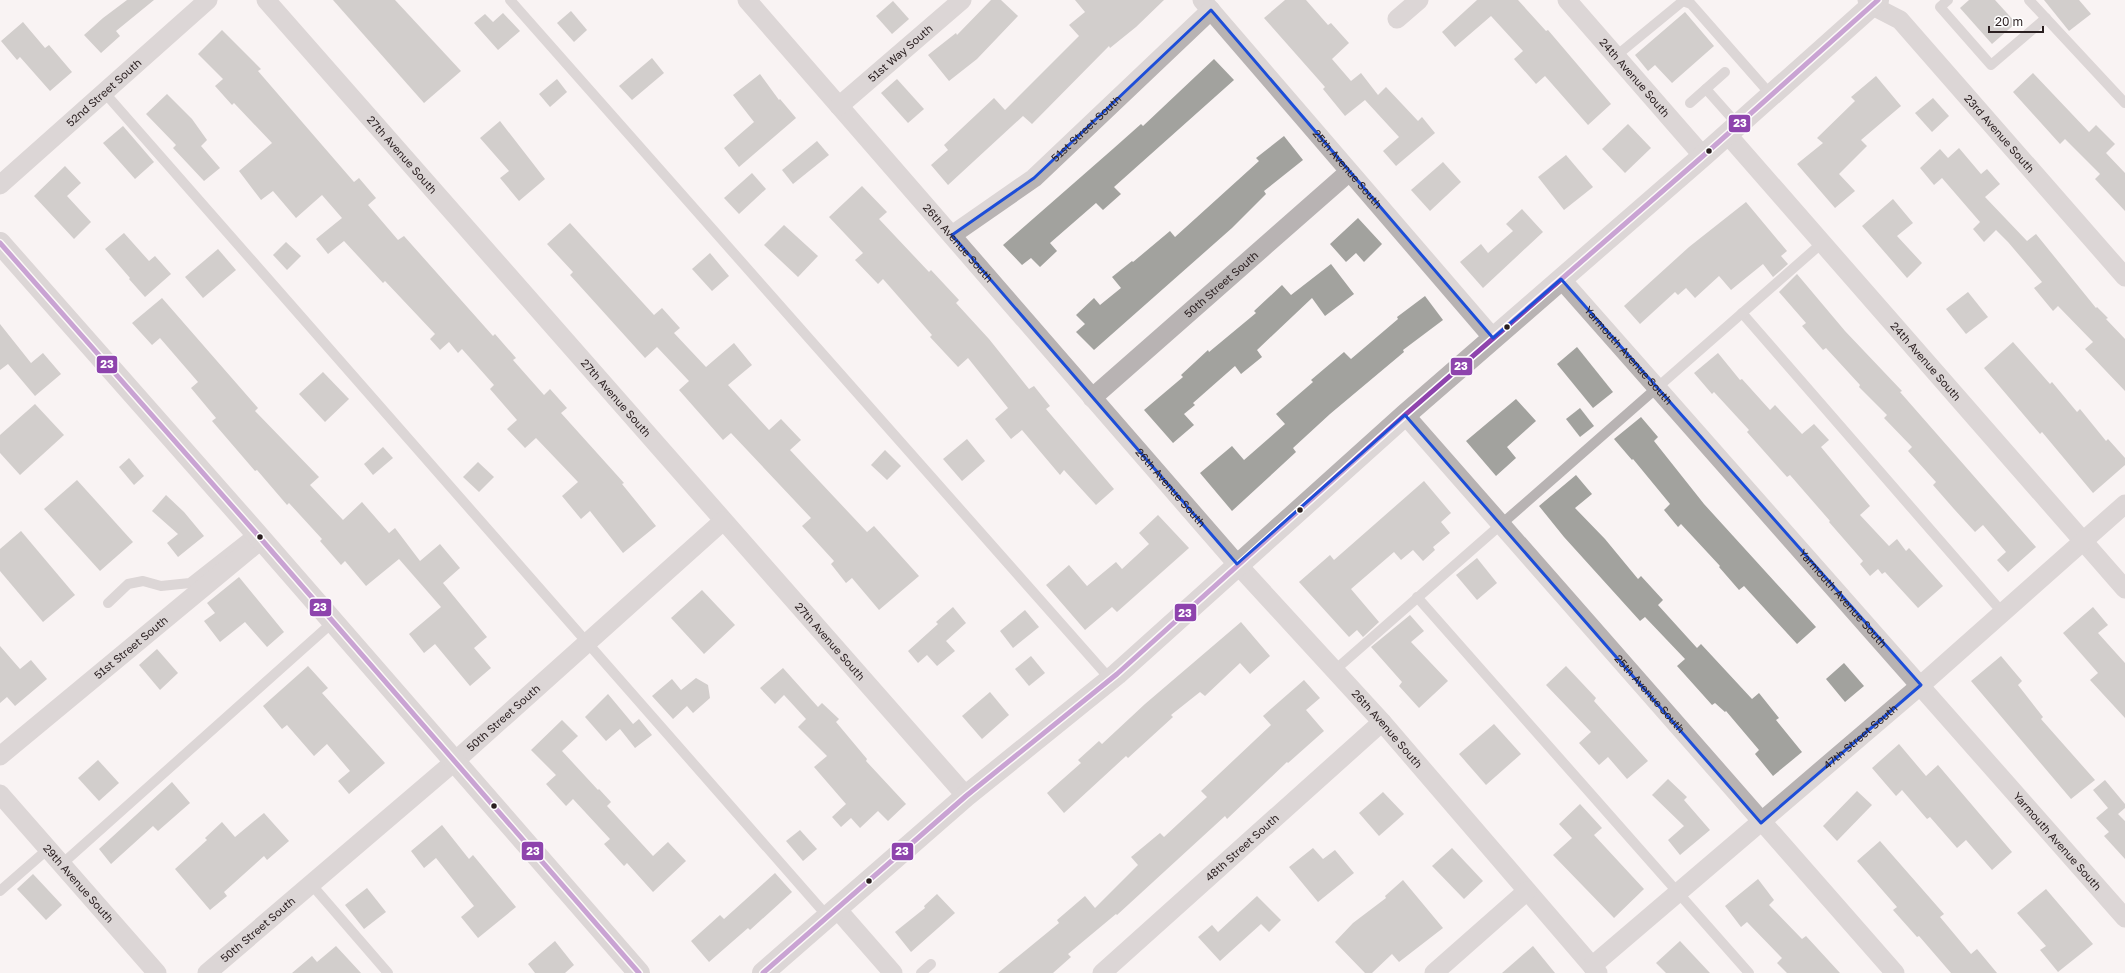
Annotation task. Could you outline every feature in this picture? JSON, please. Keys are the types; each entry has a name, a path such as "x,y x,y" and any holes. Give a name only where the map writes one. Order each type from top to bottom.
{"street":[{"name":"52nd Street South","path":"0,185 208,0"},
{"name":"27th Avenue South","path":"266,0 966,796"},
{"name":"26th Avenue South","path":"747,0 1237,564 1382,722 1595,969"},
{"name":"51st Way South","path":"839,106 962,0"},
{"path":"1397,19 1419,0"},
{"name":"24th Avenue South","path":"1567,0 1703,156"},
{"path":"763,973 966,796 1110,679 1405,414 1703,156 1872,2"},
{"name":"23rd Avenue South","path":"1872,2 1900,20 2125,277"},
{"name":"25th Avenue South","path":"1206,5 1493,338"},
{"name":"51st Street South","path":"952,235 1034,178 1206,5"},
{"name":"24th Avenue South","path":"1732,130 1822,243 2125,589"},
{"name":"50th Street South","path":"1092,398 1350,172"},
{"path":"0,243 259,535 454,762 639,973"},
{"name":"Yarmouth Avenue South","path":"1561,279 1921,685 2125,918"},
{"name":"25th Avenue South","path":"1405,414 1761,822 1895,973"},
{"name":"47th Street South","path":"1595,969 1678,893 1921,685 2125,504"},
{"name":"50th Street South","path":"207,973 454,762 723,521"},
{"name":"51st Street South","path":"0,756 259,535"},
{"name":"48th Street South","path":"1102,973 1382,722"},
{"name":"29th Avenue South","path":"0,794 157,973"},
{"path":"1434,973 1527,891"},
{"path":"833,913 894,973"}],"lane":[{"path":"510,0 1110,679"},
{"path":"1948,0 1940,7 1991,65 2046,18"},
{"path":"2029,0 2125,103"},
{"path":"1616,56 1682,1 1691,4 1771,95"},
{"path":"1690,103 1725,72"},
{"path":"1706,89 1732,130"},
{"path":"104,92 587,642 833,913"},
{"path":"1335,670 1822,243"},
{"path":"1742,313 2002,612"},
{"path":"108,603 128,584 143,581 161,586 190,583 259,535"},
{"path":"1417,597 1749,973"},
{"path":"62,864 334,622"},
{"path":"0,891 48,849"},
{"path":"311,884 388,973"},
{"path":"921,973 931,964"}],"highlighted area":[{"path":"1211,10 1493,338 1561,279 1921,685 1761,823 1405,415 1237,564 952,235 1034,178"}],"building":[{"path":"127,0 154,0 116,31 120,36 101,53 84,35"},
{"path":"333,0 395,0 461,71 424,103"},
{"path":"991,0 1001,0 1018,16 977,59 949,81 928,55 956,33 957,35"},
{"path":"1075,0 1164,0 1136,27 1110,48 1109,46 1032,124 1023,116 948,185 931,165 948,150 944,145 994,98 1005,110 1079,36 1069,25 1085,12"},
{"path":"1285,0 1306,0 1328,25 1331,23 1349,43 1332,59 1351,81 1361,73 1378,95 1386,87 1418,121 1422,117 1435,133 1396,166 1383,151 1399,137 1365,100 1345,116 1323,89 1325,87 1264,18"},
{"path":"1477,0 1518,0 1546,31 1548,30 1611,104 1588,125 1545,76 1536,84 1514,59 1523,51 1491,16 1455,47 1442,32"},
{"path":"1969,0 1995,0 2016,23 1992,44 1960,8"},
{"path":"2044,0 2079,0 2091,14 2069,31"},
{"path":"893,1 909,19 892,34 876,16"},
{"path":"571,11 587,30 574,42 557,23"},
{"path":"1685,12 1714,46 1672,83 1655,65 1648,71 1635,55"},
{"path":"503,13 520,31 498,50 474,23 485,14 493,22"},
{"path":"23,22 45,48 49,45 72,72 50,91 20,57 17,60 1,41"},
{"path":"222,30 261,69 258,71 354,182 359,178 376,198 368,205 398,240 404,236 493,336 495,334 516,358 513,360 544,395 550,389 567,408 561,413 624,483 622,484 656,526 623,553 590,511 581,519 562,496 578,482 536,438 525,448 507,429 517,420 490,389 494,385 462,349 458,353 449,342 440,350 430,339 435,334 385,281 383,283 344,241 328,254 316,239 342,218 322,195 296,218 273,191 261,200 239,171 272,143 234,103 232,105 215,86 223,79 198,54"},
{"path":"652,58 664,73 632,100 619,86"},
{"path":"1214,59 1234,80 1114,187 1121,194 1103,210 1096,203 1050,243 1057,251 1040,267 1031,258 1022,265 1003,245 1141,124 1143,126"},
{"path":"2033,73 2089,132 2096,125 2115,144 2106,153 2125,173 2125,211 2095,179 2100,174 2065,139 2060,144 2013,92"},
{"path":"760,74 779,100 780,99 796,118 739,167 724,148 754,122 733,95"},
{"path":"1876,76 1901,106 1861,140 1867,146 1839,174 1855,191 1835,208 1797,164 1823,143 1817,138 1855,101 1851,97"},
{"path":"557,79 567,92 550,107 539,94"},
{"path":"897,79 924,109 908,123 881,93"},
{"path":"167,94 192,119 207,140 201,146 220,168 204,181 173,148 176,145 146,114"},
{"path":"1933,98 1949,116 1932,132 1915,113"},
{"path":"500,121 545,179 519,201 500,178 509,171 480,138"},
{"path":"1628,124 1651,148 1625,173 1602,149"},
{"path":"123,126 154,162 135,179 103,143"},
{"path":"1284,136 1303,160 1264,191 1266,194 1232,228 1094,350 1076,332 1085,324 1076,315 1094,298 1100,305 1121,288 1112,277 1132,261 1133,262 1170,231 1175,237 1259,161 1256,158"},
{"path":"817,141 829,155 793,184 782,170"},
{"path":"1959,148 1981,174 1987,169 2000,184 1985,197 2027,241 2036,234 2096,308 2097,307 2108,318 2106,319 2125,339 2125,391 2085,349 2093,342 2058,306 2053,311 2034,288 2042,282 2008,242 1996,230 1984,242 1973,229 1980,222 1942,178 1934,185 1920,168 1940,149 1948,158"},
{"path":"1566,155 1593,187 1564,210 1538,177"},
{"path":"1443,162 1461,182 1430,211 1411,190"},
{"path":"65,166 81,183 67,196 91,222 74,239 34,196"},
{"path":"752,173 766,189 739,214 724,198"},
{"path":"862,186 887,212 879,219 929,272 931,270 959,300 956,303 989,339 1029,389 1034,386 1050,406 1046,409 1114,489 1096,505 1064,470 1060,475 1022,430 1011,439 995,419 1008,408 968,358 958,367 930,337 932,335 883,279 878,284 855,260 863,253 829,217"},
{"path":"1893,199 1913,223 1897,236 1922,263 1907,278 1862,226"},
{"path":"1746,202 1787,251 1781,256 1788,264 1773,277 1763,264 1731,290 1719,276 1695,298 1686,288 1678,295 1675,292 1640,324 1624,306 1689,247"},
{"path":"1522,209 1543,232 1483,288 1460,262 1481,244 1488,253 1513,231 1506,224"},
{"path":"1358,218 1382,244 1364,262 1356,253 1346,262 1330,244"},
{"path":"570,223 654,315 662,308 680,328 674,333 706,367 734,343 752,365 728,385 769,430 781,419 801,440 790,450 867,532 874,526 919,576 879,610 852,578 846,583 831,564 834,561 802,526 811,518 731,433 723,440 679,390 689,381 657,347 645,358 570,275 573,272 547,244"},
{"path":"784,225 818,256 798,277 764,245"},
{"path":"124,233 149,261 155,256 171,274 145,297 105,249"},
{"path":"286,242 301,256 287,270 273,255"},
{"path":"218,249 236,270 203,298 185,277"},
{"path":"710,253 729,276 712,291 692,269"},
{"path":"1331,264 1354,294 1325,316 1312,298 1257,350 1262,357 1241,374 1235,366 1193,403 1195,405 1184,414 1194,425 1173,443 1144,410 1183,377 1181,375 1208,350 1209,352 1256,313 1254,311 1282,285 1291,295"},
{"path":"1797,274 1845,331 1902,391 1900,392 2036,547 2008,572 1997,560 2006,552 1983,525 1975,532 1954,509 1933,485 1936,482 1908,451 1912,447 1884,418 1887,415 1859,387 1860,385 1826,348 1823,350 1802,326 1806,323 1779,292"},
{"path":"1968,292 1988,317 1966,334 1946,309"},
{"path":"1425,296 1443,320 1403,350 1404,352 1330,414 1293,448 1296,452 1232,511 1200,473 1232,446 1244,460 1285,424 1276,414 1313,382 1311,380 1344,352 1351,359 1398,319 1397,317"},
{"path":"162,298 258,408 255,411 319,477 310,485 343,520 362,502 389,533 395,528 420,561 440,544 460,568 443,583 487,637 474,648 491,668 470,686 435,644 424,653 409,634 441,607 399,559 366,586 345,561 341,565 320,541 322,539 289,503 287,505 257,470 255,471 212,421 216,418 191,388 198,382 160,338 152,345 132,323"},
{"path":"0,324 31,363 43,353 61,374 35,396 8,364 0,370"},
{"path":"2013,342 2050,384 2052,382 2077,412 2080,409 2106,441 2108,439 2125,458 2125,465 2093,493 2042,432 2040,434 1984,368"},
{"path":"1577,347 1613,392 1593,408 1557,364"},
{"path":"1718,353 1740,380 1742,379 1770,410 1775,405 1802,434 1814,424 1829,440 1821,447 1870,506 1860,515 1889,546 1897,539 1906,551 1909,548 1943,586 1918,608 1885,572 1882,574 1878,569 1870,576 1860,564 1863,561 1829,522 1830,521 1790,475 1787,477 1747,432 1749,430 1714,392 1712,394 1694,373"},
{"path":"323,372 349,399 325,422 299,394"},
{"path":"1516,399 1536,421 1507,447 1516,458 1496,476 1466,441"},
{"path":"35,404 64,435 20,475 0,453 0,435"},
{"path":"1580,408 1594,426 1580,437 1566,419"},
{"path":"1641,417 1658,437 1654,441 1704,504 1816,627 1797,644 1744,586 1739,590 1719,567 1720,566 1681,524 1678,527 1664,510 1670,504 1633,459 1632,460 1614,439"},
{"path":"967,439 985,461 962,481 943,459"},
{"path":"383,447 393,458 373,475 364,464"},
{"path":"885,450 901,466 887,480 871,465"},
{"path":"129,458 144,476 134,485 119,467"},
{"path":"478,462 494,477 479,492 463,477"},
{"path":"1576,475 1592,494 1575,508 1605,539 1638,579 1641,576 1663,600 1658,605 1697,648 1701,644 1752,699 1759,693 1779,718 1776,720 1802,752 1773,776 1755,754 1759,750 1726,711 1725,712 1715,703 1712,705 1677,666 1685,659 1645,617 1640,621 1564,537 1539,506"},
{"path":"77,480 133,542 100,571 44,509"},
{"path":"1424,481 1451,513 1441,522 1450,533 1433,547 1435,550 1423,561 1413,550 1401,560 1394,552 1351,589 1379,622 1363,637 1357,630 1349,637 1299,582 1330,555 1334,560"},
{"path":"166,495 184,512 204,536 178,557 167,543 178,534 152,511"},
{"path":"1158,515 1189,548 1117,612 1112,607 1085,630 1046,585 1069,565 1087,586 1116,562 1122,569 1149,544 1139,533"},
{"path":"21,531 75,595 43,622 0,571 0,549"},
{"path":"1477,558 1497,583 1477,600 1456,575"},
{"path":"239,577 284,632 267,647 245,622 220,642 204,621 215,613 207,603"},
{"path":"702,590 735,625 704,654 671,618"},
{"path":"953,607 966,623 946,641 955,651 937,666 927,655 918,663 908,651 938,624 936,622"},
{"path":"2093,607 2108,625 2098,633 2125,663 2125,718 2090,680 2098,673 2063,633"},
{"path":"1025,610 1039,627 1013,648 1000,631"},
{"path":"1410,615 1424,631 1411,642 1448,681 1419,708 1399,686 1402,682 1371,647"},
{"path":"1241,622 1270,656 1250,674 1240,663 1205,696 1200,692 1171,715 1173,717 1128,758 1126,756 1064,813 1047,793 1081,763 1078,760 1099,741 1102,744 1145,704"},
{"path":"0,646 20,669 31,660 47,679 15,706 7,697 0,703"},
{"path":"157,649 178,673 160,690 139,665"},
{"path":"1031,656 1045,673 1029,686 1015,669"},
{"path":"2001,656 2022,681 2018,685 2043,717 2041,719 2095,780 2071,799 1971,681"},
{"path":"1844,663 1864,686 1845,702 1826,679"},
{"path":"308,666 328,688 322,693 385,763 349,794 338,781 350,771 327,744 314,756 287,725 282,729 263,706"},
{"path":"1566,666 1596,698 1594,701 1648,761 1627,779 1608,757 1599,765 1579,743 1591,732 1546,685"},
{"path":"783,668 818,707 822,703 839,719 836,722 867,759 866,761 906,804 888,821 878,811 860,828 851,818 841,827 832,817 846,804 814,767 827,756 798,727 806,719 784,695 775,704 760,688"},
{"path":"696,678 708,685 710,698 693,713 687,706 673,719 652,696 672,679 681,690"},
{"path":"1304,680 1320,698 1306,710 1324,731 1288,763 1287,762 1227,819 1225,816 1117,915 1116,914 1068,954 1071,957 1053,973 998,973 1059,923 1057,920 1085,896 1095,908 1138,865 1131,857 1160,833 1164,837 1207,797 1201,791 1271,725 1263,716"},
{"path":"990,692 1009,715 982,739 962,716"},
{"path":"608,694 633,724 639,719 652,735 635,748 620,729 606,741 585,717"},
{"path":"562,720 578,736 562,751 611,802 607,806 653,856 668,842 686,861 653,892 627,863 624,866 604,844 610,839 573,799 566,806 546,784 556,775 531,750"},
{"path":"1494,724 1521,754 1486,785 1459,754"},
{"path":"1899,744 1926,776 1938,765 2012,852 1992,870 1966,840 1957,848 1930,817 1927,819 1902,790 1896,796 1872,768"},
{"path":"98,760 119,783 99,801 78,778"},
{"path":"1668,779 1687,797 1684,800 1710,830 1680,855 1668,840 1684,826 1652,795"},
{"path":"2105,780 2125,804 2125,808 2118,814 2125,821 2125,859 2104,836 2109,832 2096,818 2108,808 2093,790"},
{"path":"172,782 190,803 158,831 153,826 111,864 99,849"},
{"path":"1857,791 1872,805 1837,841 1823,826"},
{"path":"1383,792 1404,814 1379,836 1359,813"},
{"path":"1580,804 1602,828 1594,835 1644,889 1614,918 1553,855 1572,838 1559,824"},
{"path":"264,813 289,841 267,860 264,856 224,892 227,896 210,910 175,869 207,840 205,838 222,822 235,837"},
{"path":"442,825 469,859 473,855 516,907 478,938 461,917 474,906 436,858 424,868 411,851"},
{"path":"800,830 817,849 803,861 786,841"},
{"path":"1880,841 1944,914 1940,917 1971,954 1977,949 1997,973 1951,973 1919,936 1917,937 1893,910 1897,907 1857,861"},
{"path":"1313,848 1323,859 1335,850 1354,873 1318,902 1289,867"},
{"path":"1452,848 1483,881 1464,899 1432,866"},
{"path":"775,873 792,892 750,930 748,928 709,962 691,941 720,915 724,919"},
{"path":"33,874 62,905 46,920 17,889"},
{"path":"1758,879 1774,900 1769,905 1802,939 1806,936 1840,973 1787,973 1777,963 1782,958 1747,922 1741,927 1725,906"},
{"path":"1403,880 1443,928 1399,962 1392,954 1372,973 1365,973 1335,942 1353,923 1386,898 1385,896"},
{"path":"367,888 386,912 364,929 345,905"},
{"path":"2046,889 2093,944 2058,972 2040,950 2046,946 2017,913"},
{"path":"937,894 955,913 911,952 895,932 925,908 924,906"},
{"path":"1257,896 1281,920 1269,932 1261,924 1220,961 1198,937 1212,925 1218,932"},
{"path":"555,941 574,965 565,973 535,973 528,964"},
{"path":"1680,941 1710,973 1666,973 1656,963"},
{"path":"336,946 361,973 292,973 312,956 317,962"},
{"path":"1533,946 1555,973 1502,973"}],"transit line":[{"name":"23","path":"763,973 966,796 1117,674 1405,415 1703,156 1878,0"},
{"name":"23","path":"0,243 255,532 639,973"}]}
